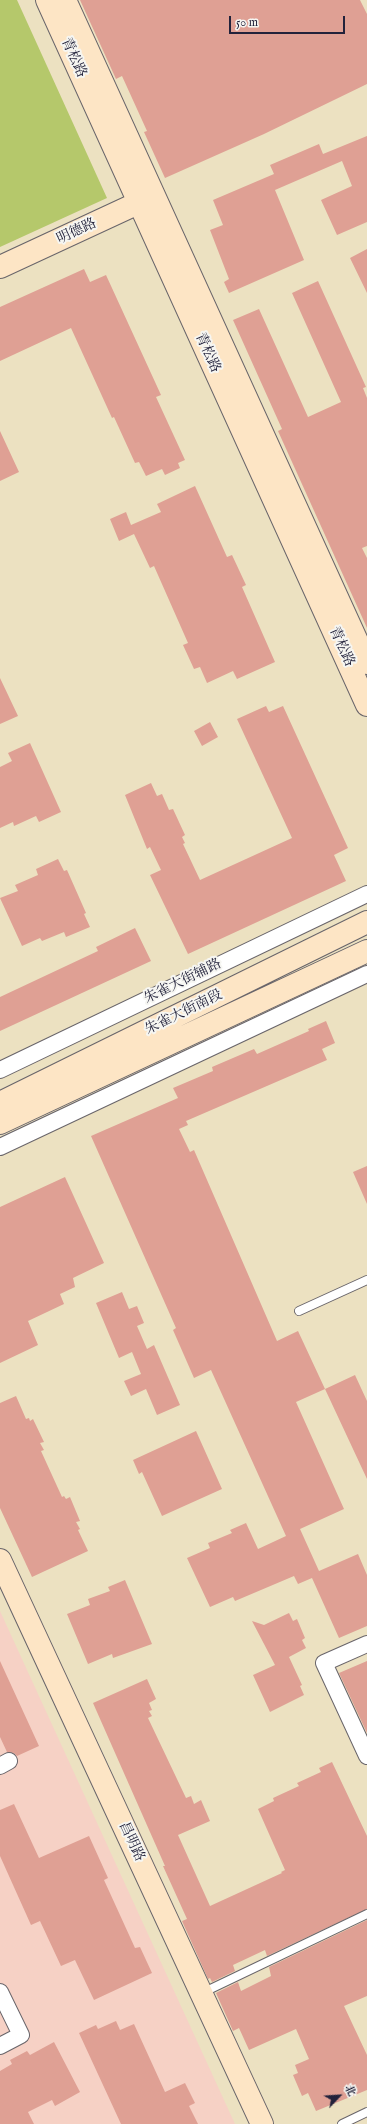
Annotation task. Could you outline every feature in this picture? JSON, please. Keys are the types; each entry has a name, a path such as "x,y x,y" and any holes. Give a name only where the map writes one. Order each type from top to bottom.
{"main road":[{"name":"青松路","path":"47,0 146,200 367,663"},
{"name":"青松路","path":"65,0 146,200 367,705"},
{"name":"明德路","path":"0,267 146,200"},
{"name":"朱雀大街南段","path":"0,1103 367,922"},
{"name":"朱雀大街南段","path":"0,1124 367,951"},
{"name":"昌明路","path":"0,1560 262,2124"}],"street":[{"name":"朱雀大街辅路","path":"0,1070 367,894"},
{"path":"0,1148 367,974"},
{"path":"367,1644 324,1663 367,1756"},
{"path":"0,1992 21,2035 0,2046"}],"lane":[{"path":"299,1311 367,1280"},
{"path":"201,1993 367,1914"},
{"path":"342,2124 367,2112"}],"shaded area":[{"path":"0,1611 235,2124 0,2124"}],"green space":[{"path":"0,0 17,0 107,198 0,247"}],"building":[{"path":"80,0 360,0 367,14 367,84 264,134 165,178 144,132 147,131 122,76 116,79"},
{"path":"367,136 367,222 337,235 321,200 352,186 342,161 275,190 304,260 229,293 224,282 229,279 210,230 223,225 213,200 274,174 270,165 319,144 323,154"},
{"path":"367,249 367,293 350,258"},
{"path":"84,269 90,282 106,275 161,395 156,397 185,460 178,463 180,468 165,475 162,469 146,476 139,462 135,463 114,417 112,418 71,328 0,361 0,307"},
{"path":"318,281 366,387 363,388 367,398 367,546 362,548 367,558 367,628 278,431 282,429 233,320 259,309 308,417 341,402 292,293"},
{"path":"0,431 19,472 0,481"},
{"path":"195,486 227,557 232,555 246,585 242,587 275,662 237,679 233,671 207,683 200,667 194,669 183,645 188,643 154,566 150,568 134,534 119,541 110,519 126,512 131,525 161,512 157,504"},
{"path":"0,678 18,716 0,724"},
{"path":"266,706 269,712 283,706 348,848 334,855 346,881 188,954 150,875 161,870 150,847 147,849 125,795 151,783 157,796 162,794 169,810 173,809 185,835 182,837 185,843 183,844 200,880 292,838 237,719"},
{"path":"210,722 218,737 202,746 194,731"},
{"path":"30,743 61,812 39,822 36,816 14,826 13,822 0,828 0,767 12,761 8,753"},
{"path":"58,859 64,871 67,870 86,913 84,914 90,927 66,937 64,932 42,941 40,938 22,946 0,898 18,891 15,885 38,875 36,869"},
{"path":"135,928 151,961 0,1031 0,997 98,951 96,947"},
{"path":"326,1021 335,1043 322,1049 327,1060 186,1121 188,1125 179,1129 190,1152 194,1150 277,1341 298,1331 325,1389 296,1402 344,1509 300,1529 319,1571 358,1554 367,1575 367,1626 339,1638 312,1578 298,1584 294,1576 235,1601 233,1597 210,1607 187,1558 210,1548 208,1543 232,1533 230,1530 246,1523 258,1549 286,1536 211,1370 194,1378 173,1330 176,1328 91,1136 178,1098 173,1088 213,1071 212,1067 254,1049 257,1054 309,1031 308,1029"},
{"path":"367,1166 367,1204 353,1172"},
{"path":"65,1177 104,1263 73,1278 75,1287 60,1294 64,1304 28,1321 38,1345 0,1363 0,1207"},
{"path":"122,1292 129,1309 137,1306 144,1323 137,1326 147,1349 154,1345 180,1405 157,1415 146,1389 131,1396 124,1381 141,1374 132,1352 119,1358 96,1303"},
{"path":"355,1375 367,1401 367,1479 325,1389"},
{"path":"16,1396 26,1419 29,1418 30,1421 33,1419 44,1442 40,1443 44,1450 41,1451 62,1497 64,1496 66,1499 70,1497 80,1521 76,1522 80,1529 78,1530 88,1551 32,1577 0,1508 0,1403"},
{"path":"196,1431 222,1489 162,1516 142,1472 139,1474 133,1460"},
{"path":"125,1580 152,1644 113,1658 112,1654 88,1664 67,1614 90,1605 88,1599 110,1591 108,1587"},
{"path":"289,1613 293,1621 297,1619 305,1638 302,1640 306,1648 289,1657 302,1685 300,1686 304,1695 270,1712 253,1675 275,1665 252,1621 264,1625"},
{"path":"0,1661 39,1746 17,1756 14,1753 7,1752 0,1737"},
{"path":"367,1661 367,1733 339,1673"},
{"path":"147,1679 156,1699 149,1703 152,1710 149,1711 152,1716 148,1718 186,1798 191,1796 194,1804 201,1800 210,1821 178,1835 210,1906 282,1873 281,1872 285,1870 258,1809 274,1801 273,1798 299,1786 297,1783 321,1772 319,1768 332,1762 367,1836 367,1909 267,1956 265,1950 233,1965 235,1971 212,1982 210,1978 208,1979 182,1921 187,1919 163,1866 165,1866 93,1703"},
{"path":"14,1804 39,1858 89,1836 108,1878 104,1880 135,1948 140,1947 152,1973 94,2000 75,1960 61,1966 40,1921 31,1925 0,1856 0,1810"},
{"path":"367,1920 367,1996 344,2006 367,2055 367,2090 316,2111 308,2093 302,2096 293,2075 298,2073 295,2065 309,2059 296,2029 249,2050 239,2028 233,2031 216,1993 238,1982 241,1991 271,1976 269,1967"},
{"path":"116,2021 120,2030 134,2024 165,2092 185,2083 195,2103 189,2106 198,2124 121,2124 79,2033 96,2025 98,2029"},
{"path":"54,2042 80,2092 55,2106 52,2100 28,2112 34,2124 0,2124 0,2071 12,2064 10,2060 27,2051 30,2055"}]}
